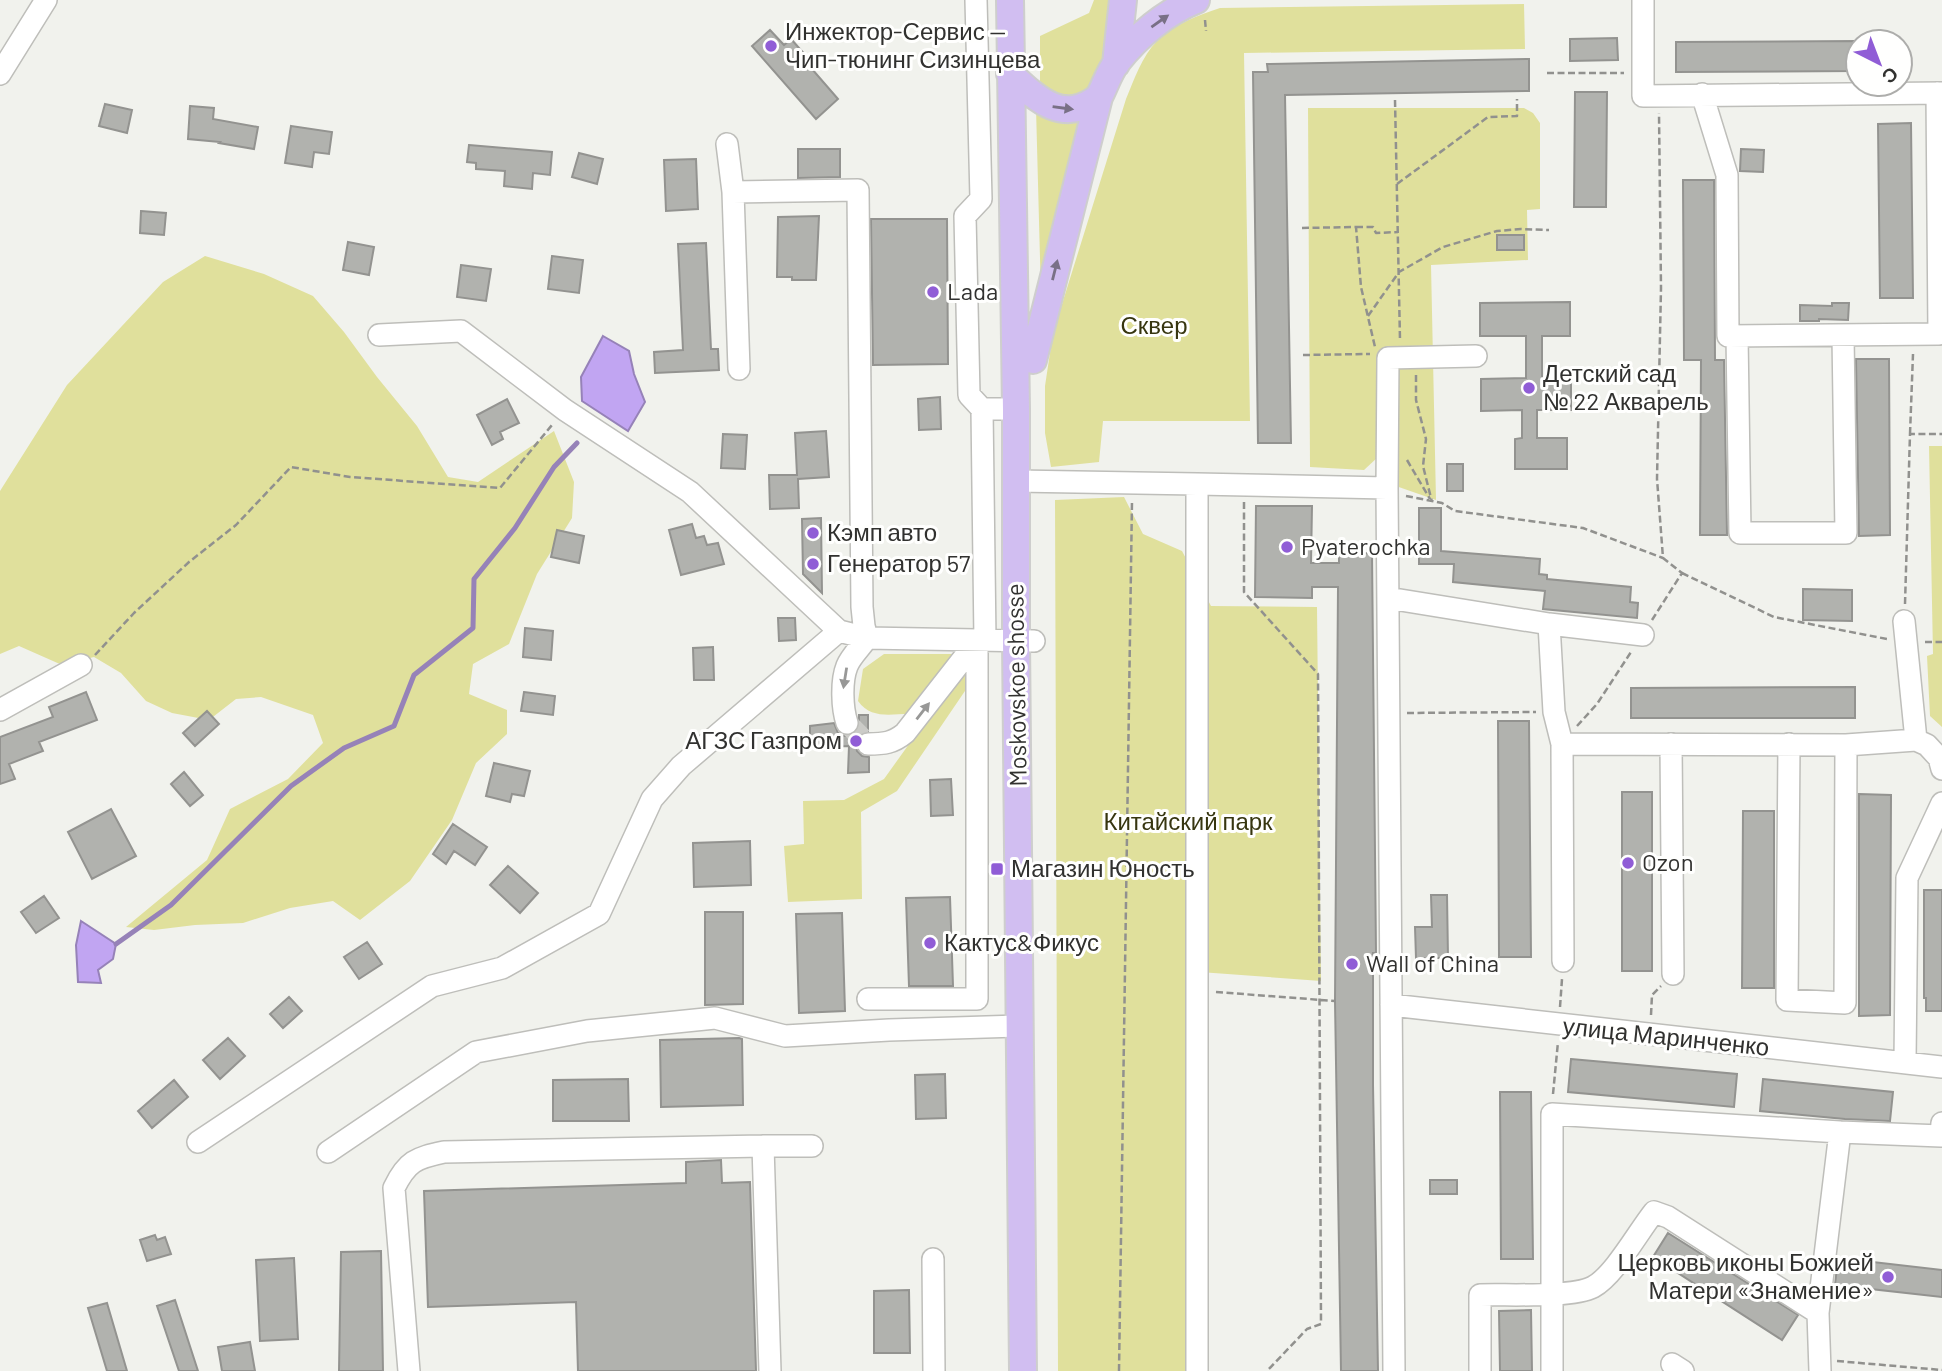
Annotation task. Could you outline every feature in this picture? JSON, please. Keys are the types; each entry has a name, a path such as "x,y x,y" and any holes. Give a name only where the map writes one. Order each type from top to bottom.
{"main road":[{"name":"Moskovskoe shosse","path":"1010,0 1019,83 1033,360 1024,482 1039,1371"},
{"name":"Moskovskoe shosse","path":"1024,482 1016,409 1012,201 1019,83 1028,0"},
{"path":"1116,64 1123,0"},
{"path":"1033,360 1099,97 1116,64 1148,30 1166,16 1196,0"},
{"path":"1019,83 1045,104 1062,110 1087,107 1099,97"},
{"name":"Moskovskoe shosse","path":"1023,1371 1021,1026 1025,641"}],"street":[{"path":"0,74 46,0"},
{"path":"868,999 977,999 982,409 969,395 965,216 981,199 976,0"},
{"path":"1643,0 1643,96 1702,94 1939,93 1939,334 1728,336 1727,175 1702,94"},
{"path":"727,144 733,192 739,369"},
{"path":"733,192 858,190 862,607 867,638 847,667 842,698 847,723"},
{"path":"981,199 1012,201"},
{"path":"379,335 461,331 565,410 690,492 839,631 867,638 1025,641"},
{"path":"1737,336 1740,533 1846,533 1843,336"},
{"path":"1394,1371 1388,358 1476,356"},
{"path":"982,409 1016,409"},
{"path":"1024,482 1387,488"},
{"path":"1197,484 1197,1371"},
{"path":"1388,598 1549,624 1643,635"},
{"path":"1904,621 1916,740"},
{"path":"1549,624 1554,712 1562,744 1563,961"},
{"path":"198,1142 432,986 502,968 598,914 652,799 681,766 839,631"},
{"path":"869,744 896,741 905,733 981,641"},
{"path":"0,710 81,665"},
{"path":"1562,744 1846,745 1916,740 1927,745 1939,758 1942,769"},
{"path":"1671,744 1673,974"},
{"path":"1789,744 1787,1000 1845,1003 1846,745"},
{"path":"1905,1062 1907,878 1942,803"},
{"name":"улица Маринченко","path":"1391,1005 1942,1067"},
{"path":"328,1152 476,1052 587,1031 715,1018 785,1036 1021,1026"},
{"path":"1552,1371 1552,1114 1941,1136 1942,1123"},
{"path":"1820,1365 1818,1313 1840,1132"},
{"path":"763,1146 770,1371"},
{"path":"410,1371 394,1188 402,1171 420,1157 444,1152 812,1146"},
{"path":"1480,1371 1480,1294 1552,1294 1594,1287 1618,1263 1654,1212 1668,1217 1818,1313"},
{"path":"933,1259 934,1371"}],"path":[{"path":"1547,74 1643,73"},
{"path":"1659,95 1661,288 1657,479 1663,558"},
{"path":"1397,184 1488,117 1517,116 1517,99"},
{"path":"1395,100 1399,272 1408,357 1426,439 1423,466 1432,502"},
{"path":"1302,228 1373,227 1376,233 1398,232"},
{"path":"1303,355 1376,354 1362,287 1356,228"},
{"path":"1368,316 1399,272 1443,247 1497,231 1549,230"},
{"path":"1904,621 1913,335"},
{"path":"81,665 94,657 134,613 189,562 236,525 292,467 350,477 500,488 565,410"},
{"path":"1910,434 1942,434"},
{"path":"1406,459 1432,502"},
{"path":"1119,1371 1133,483"},
{"path":"1244,485 1244,592 1318,674 1321,1324 1307,1329 1267,1371"},
{"path":"1387,488 1412,498 1442,503 1455,511 1583,528 1663,558 1682,573 1774,617 1906,643 1942,642"},
{"path":"1562,744 1597,704 1682,573"},
{"path":"1389,713 1554,712"},
{"path":"1196,991 1335,1001"},
{"path":"1651,1016 1652,1001"},
{"path":"1820,1365 1942,1370"}],"green space":[{"path":"1094,0 1113,0 1107,62 1093,86 1081,96 1067,100 1051,95 1040,81 1040,36 1089,13"},
{"name":"Сквер","path":"1524,4 1525,49 1244,53 1250,421 1103,421 1099,462 1051,467 1045,433 1045,386 1053,333 1126,99 1143,61 1157,41 1179,25 1220,8"},
{"path":"1036,108 1084,119 1041,296"},
{"path":"1308,108 1524,108 1533,113 1540,123 1540,209 1527,210 1528,260 1431,265 1436,500 1393,485 1378,457 1364,470 1310,467"},
{"path":"205,256 264,274 313,296 417,426 448,477 478,482 554,431 574,482 572,518 537,574 509,644 473,664 469,694 507,710 507,734 476,763 452,820 410,881 360,920 333,901 290,908 243,923 154,930 126,927 207,860 230,809 288,779 323,743 313,715 261,697 236,699 209,720 172,713 146,701 121,673 94,657 62,665 19,646 0,654 0,491 67,385 163,282"},
{"path":"1929,446 1942,446 1942,727 1930,716 1927,656 1933,654"},
{"name":"Китайский парк","path":"1124,497 1143,534 1182,551 1211,606 1317,607 1321,981 1186,971 1188,1371 1058,1371 1055,500"},
{"path":"884,654 952,654 909,714 888,715 869,711 858,701 863,669"},
{"path":"970,659 967,688 897,791 861,812 862,899 788,902 784,846 804,844 803,801 844,800 884,779"}],"shaded area":[{"path":"603,336 629,351 634,374 645,402 628,431 582,401 581,377"},
{"path":"81,921 116,944 113,959 98,970 101,983 78,982 76,945"}],"building":[{"path":"770,30 784,45 791,39 808,58 805,61 838,99 816,119 752,46"},
{"path":"1617,38 1618,60 1570,61 1570,39"},
{"path":"1844,41 1844,71 1676,72 1676,42"},
{"path":"1529,59 1529,91 1285,95 1291,443 1258,443 1253,72 1268,72 1267,64"},
{"path":"1575,92 1607,92 1606,207 1574,207"},
{"path":"105,104 132,110 127,133 99,126"},
{"path":"190,106 214,108 213,119 258,127 254,149 188,139"},
{"path":"1911,123 1913,298 1880,298 1878,124"},
{"path":"291,126 332,132 329,154 314,152 312,167 285,163"},
{"path":"469,145 552,152 550,175 533,173 532,189 504,186 505,171 476,169 476,163 467,162"},
{"path":"798,149 840,149 840,177 798,178"},
{"path":"1741,149 1764,150 1763,172 1740,171"},
{"path":"579,153 603,159 597,184 572,177"},
{"path":"696,159 698,209 666,211 664,160"},
{"path":"1683,180 1714,180 1715,360 1724,360 1727,535 1700,535 1701,360 1684,360"},
{"path":"141,211 166,213 164,235 140,233"},
{"path":"819,216 816,280 777,277 778,217"},
{"path":"871,219 947,219 948,364 873,365"},
{"path":"1497,235 1524,235 1524,250 1497,250"},
{"path":"348,242 374,247 369,275 343,270"},
{"path":"706,243 711,349 718,349 719,370 655,373 654,352 683,350 678,244"},
{"path":"552,256 583,260 579,293 548,289"},
{"path":"461,265 491,269 486,301 457,297"},
{"path":"1570,302 1570,336 1542,336 1542,378 1571,378 1571,410 1537,410 1537,438 1567,438 1567,469 1515,469 1515,439 1522,438 1522,410 1481,411 1481,379 1526,378 1526,336 1480,336 1480,303"},
{"path":"1832,303 1849,303 1848,320 1800,321 1800,305 1832,306"},
{"path":"1856,359 1889,359 1890,535 1859,536"},
{"path":"940,397 941,429 919,430 918,399"},
{"path":"507,399 519,423 500,432 503,439 492,445 477,415"},
{"path":"826,431 829,477 798,479 799,508 770,509 769,475 797,475 795,433"},
{"path":"723,434 747,435 745,469 721,468"},
{"path":"1447,464 1463,464 1463,491 1447,491"},
{"name":"Wall of China","path":"1256,506 1312,506 1311,563 1339,563 1339,554 1372,553 1376,953 1373,953 1373,1085 1378,1371 1341,1371 1335,1001 1338,587 1312,587 1312,598 1255,597"},
{"path":"1419,508 1441,508 1441,551 1540,559 1539,574 1547,575 1547,579 1631,587 1630,602 1638,603 1637,618 1543,609 1545,591 1453,582 1454,564 1419,564"},
{"path":"821,518 822,593 803,574 802,519"},
{"path":"692,524 696,538 704,536 707,545 718,543 724,564 681,575 669,530"},
{"path":"557,530 584,536 579,563 551,557"},
{"path":"1803,589 1852,590 1852,621 1803,620"},
{"path":"778,618 795,618 796,640 779,641"},
{"path":"525,628 553,631 551,660 523,657"},
{"path":"713,647 714,680 694,680 693,648"},
{"path":"1855,687 1855,718 1631,718 1631,688"},
{"path":"86,692 97,720 39,742 43,751 9,764 15,779 0,784 0,737 53,717 49,707"},
{"path":"524,692 555,696 553,715 521,711"},
{"path":"207,711 219,724 195,746 183,733"},
{"path":"859,715 868,715 868,731 861,733 855,743 862,756 869,757 869,772 848,773 849,746 810,745 810,726 834,723 838,733 850,736 856,733 859,727"},
{"path":"1498,721 1529,721 1531,957 1499,957"},
{"path":"494,763 530,771 524,796 512,794 510,802 486,796"},
{"path":"184,772 203,795 190,806 171,784"},
{"path":"951,779 953,815 931,816 930,780"},
{"path":"1622,792 1652,792 1652,971 1622,971"},
{"path":"1859,794 1891,795 1890,1015 1859,1016"},
{"path":"111,809 136,856 92,879 68,832"},
{"path":"1743,811 1774,811 1774,988 1742,988"},
{"path":"453,824 487,847 475,865 454,851 446,864 433,854"},
{"path":"750,841 751,885 694,887 693,843"},
{"path":"508,866 538,893 520,913 490,885"},
{"path":"1924,890 1942,890 1942,1011 1926,1011 1924,998"},
{"path":"1431,895 1447,895 1448,958 1416,958 1415,927 1432,927"},
{"path":"44,896 59,918 36,933 21,912"},
{"name":"Кактус&Фикус","path":"950,897 953,986 909,986 906,898"},
{"path":"705,912 743,912 743,1004 705,1005"},
{"path":"842,913 845,1011 799,1013 796,914"},
{"path":"367,942 382,964 359,979 344,957"},
{"path":"289,997 302,1011 283,1028 270,1014"},
{"path":"228,1038 245,1056 220,1079 203,1060"},
{"path":"742,1039 743,1105 661,1107 660,1040"},
{"path":"1571,1059 1737,1074 1734,1107 1568,1092"},
{"path":"945,1074 946,1118 916,1119 915,1075"},
{"path":"628,1079 629,1121 553,1121 553,1080"},
{"path":"1763,1079 1893,1092 1890,1121 1760,1111"},
{"path":"174,1080 188,1097 152,1128 138,1111"},
{"path":"1500,1092 1531,1092 1533,1259 1501,1259"},
{"path":"721,1160 722,1183 750,1182 756,1371 578,1371 576,1302 428,1307 424,1191 686,1183 686,1162"},
{"path":"1430,1180 1457,1180 1457,1194 1430,1194"},
{"path":"1668,1233 1798,1315 1782,1340 1653,1257"},
{"path":"155,1235 157,1240 165,1237 171,1254 147,1261 140,1240"},
{"path":"381,1251 383,1371 339,1371 341,1252"},
{"path":"294,1258 298,1339 260,1341 256,1260"},
{"name":"Церковь иконы Божией Матери «Знамение»","path":"1838,1258 1942,1270 1942,1297 1835,1285"},
{"path":"909,1290 910,1353 874,1353 874,1291"},
{"path":"175,1300 198,1371 179,1371 157,1306"},
{"path":"107,1303 127,1371 107,1371 88,1308"},
{"path":"1531,1310 1532,1371 1500,1371 1499,1311"},
{"path":"250,1342 255,1371 222,1371 218,1347"}],"waterway":[{"path":"116,944 171,905 291,786 344,748 394,726 414,675 473,628 474,579 515,528 554,467 577,443"}],"tunnel":[{"path":"847,723 868,744"}],"place":[{"name":"Инжектор-Сервис — Чип-тюнинг Сизинцева","path":"771,46"},
{"name":"Lada","path":"933,292"},
{"name":"Детский сад № 22 Акварель","path":"1529,388"},
{"name":"Кэмп авто","path":"813,533"},
{"name":"Pyaterochka","path":"1287,547"},
{"name":"Генератор 57","path":"813,564"},
{"name":"АГЗС Газпром","path":"856,741"},
{"name":"Ozon","path":"1628,863"},
{"name":"Магазин Юность","path":"997,869"},
{"name":"Кактус&Фикус","path":"930,943"},
{"name":"Wall of China","path":"1352,964"},
{"name":"Церковь иконы Божией Матери «Знамение»","path":"1888,1277"}]}
